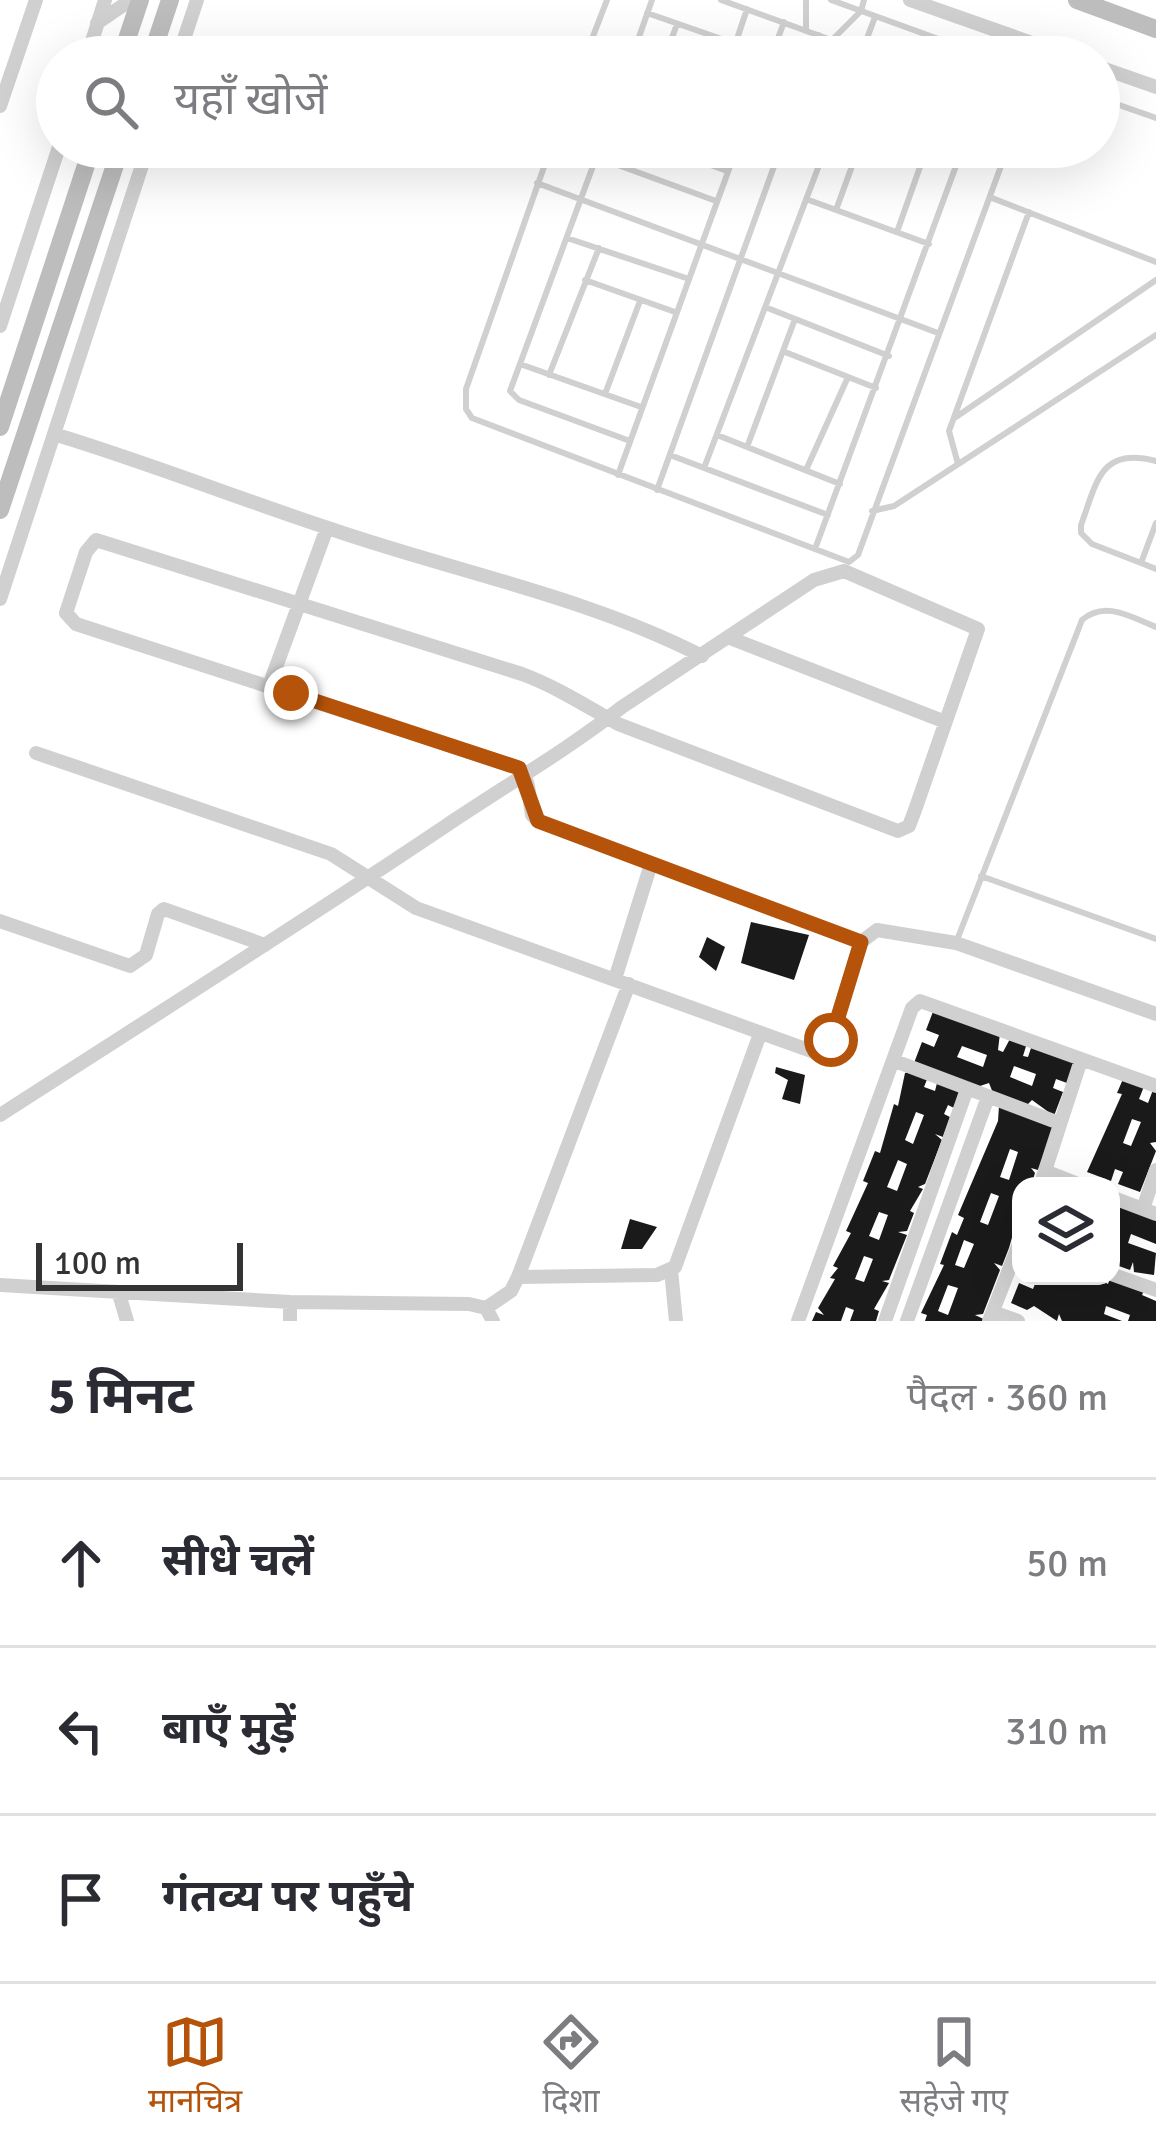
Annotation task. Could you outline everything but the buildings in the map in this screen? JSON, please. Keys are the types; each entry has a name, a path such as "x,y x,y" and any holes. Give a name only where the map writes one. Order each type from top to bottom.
{"street":[{"path":"0,106 36,0"},
{"path":"94,36 105,0"},
{"path":"98,23 135,0"},
{"path":"126,36 135,0"},
{"path":"158,36 170,0"},
{"path":"161,28 185,36 197,0"},
{"path":"910,0 1000,36"},
{"path":"1077,0 1156,28"},
{"path":"0,42 20,49"},
{"path":"1120,74 1156,87"},
{"path":"0,326 52,168"},
{"path":"0,428 85,168"},
{"path":"0,510 115,168"},
{"path":"0,599 141,168"},
{"path":"57,435 198,479 327,528 631,623 702,656"},
{"path":"269,686 327,528"},
{"path":"0,1115 370,878 608,718 730,638 814,580 844,571 978,629 909,826 898,831 608,718 522,674 102,540 86,552 68,618 524,774"},
{"path":"730,638 943,721"},
{"path":"36,753 332,854 416,908 814,1052 825,1050 861,942 870,932 884,930 956,944 1156,1014"},
{"path":"524,774 538,821 861,942"},
{"path":"0,1285 489,1314 518,1277 622,981 651,864"},
{"path":"0,921 130,966 146,955 158,914 164,909 265,945"},
{"path":"798,1321 920,1001 1156,1086"},
{"path":"676,1321 671,1270 760,1034"},
{"path":"1043,1177 1081,1060"},
{"path":"895,1061 1058,1124"},
{"path":"885,1321 967,1089"},
{"path":"907,1321 988,1097"},
{"path":"1120,1200 1150,1212 1156,1170"},
{"path":"1012,1263 991,1317 1018,1321"},
{"path":"518,1277 657,1275 671,1270"},
{"path":"1120,1277 1156,1290"},
{"path":"119,1294 128,1321"},
{"path":"290,1302 290,1321"}],"lane":[{"path":"593,36 607,0"},
{"path":"639,36 652,0"},
{"path":"721,0 819,35"},
{"path":"806,0 806,30"},
{"path":"831,0 929,36"},
{"path":"836,36 860,11 864,0"},
{"path":"739,36 748,9"},
{"path":"647,13 712,36"},
{"path":"868,36 875,17"},
{"path":"779,36 784,22"},
{"path":"672,36 677,24"},
{"path":"1120,105 1156,118"},
{"path":"542,168 466,389 466,410 472,418 855,560 1001,168"},
{"path":"592,168 519,364 513,396 629,441"},
{"path":"626,168 716,201"},
{"path":"720,168 728,171"},
{"path":"618,475 729,168"},
{"path":"657,490 773,168"},
{"path":"704,468 818,168"},
{"path":"836,210 851,168"},
{"path":"897,232 920,168"},
{"path":"815,549 956,168"},
{"path":"537,183 939,334"},
{"path":"992,197 1156,262"},
{"path":"806,200 929,244"},
{"path":"958,464 947,437 1029,212"},
{"path":"566,238 686,278"},
{"path":"549,375 599,248"},
{"path":"585,280 674,312"},
{"path":"953,419 1156,280"},
{"path":"605,394 640,301"},
{"path":"765,307 889,356"},
{"path":"747,447 795,319"},
{"path":"872,512 888,510 1156,335"},
{"path":"784,351 876,388"},
{"path":"519,364 641,407"},
{"path":"806,470 848,377"},
{"path":"717,435 840,484"},
{"path":"670,454 828,515"},
{"path":"1156,461 1125,456 1105,468 1081,525 1092,544 1156,569"},
{"path":"1141,563 1156,523"},
{"path":"956,944 1082,620 1094,609 1108,609 1156,626"},
{"path":"981,876 1156,939"}],"route":[{"path":"291,693 519,768 528,784 532,815 538,821 861,942 831,1040"}]}
